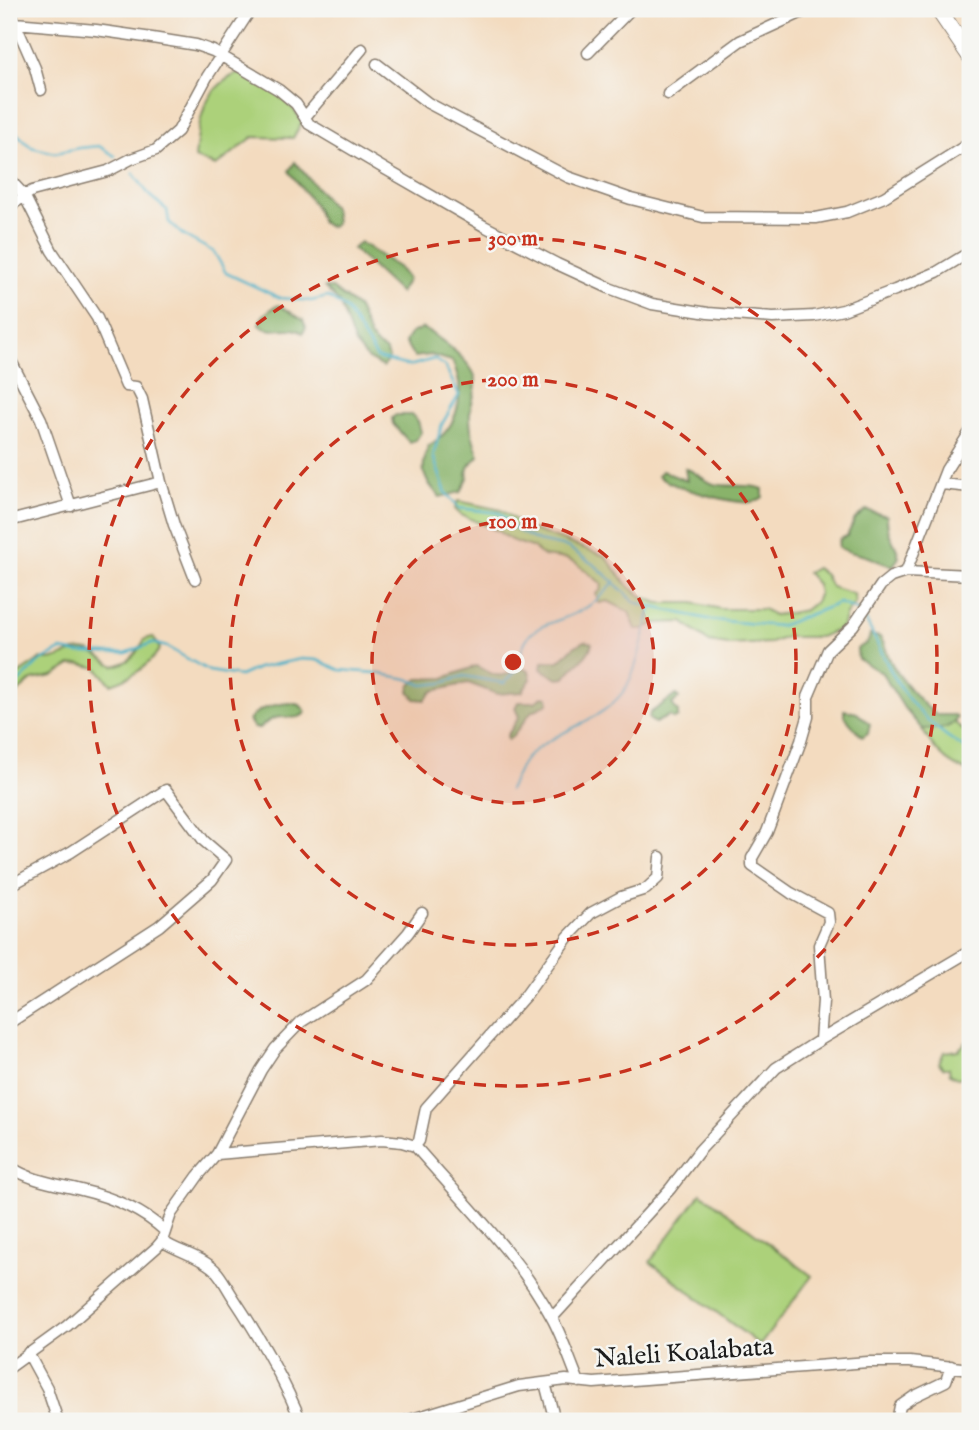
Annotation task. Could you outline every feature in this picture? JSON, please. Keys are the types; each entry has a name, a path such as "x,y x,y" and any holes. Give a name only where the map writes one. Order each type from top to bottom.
{"main road":[{"path":"939,9 970,56"}],"street":[{"path":"9,9 35,68 41,90"},
{"path":"9,207 32,191 108,171 156,150 178,131 207,77 251,9"},
{"path":"588,53 631,9"},
{"path":"668,94 740,41 809,9"},
{"path":"15,23 96,30 196,45 279,90 296,104 309,124 484,226 557,264 652,304 773,318 814,316 843,310 895,290 937,272 970,252"},
{"path":"305,117 362,49"},
{"path":"377,64 428,103 568,177 631,200 703,218 816,218 846,212 884,197 970,143"},
{"path":"9,179 24,195 52,251 97,318 126,386 136,387 142,399 161,482 174,526 195,579"},
{"path":"9,358 41,419 71,506"},
{"path":"906,572 946,470 970,432"},
{"path":"9,521 161,482"},
{"path":"942,484 970,486"},
{"path":"820,1040 823,1001 820,945 830,922 828,913 761,873 752,866 752,858 767,832 801,741 808,717 808,697 828,650 853,626 881,585 891,577 906,572 970,575"},
{"path":"9,886 71,852 166,790 204,841 226,860 212,880 159,926 9,1023"},
{"path":"415,1146 419,1141 426,1108 526,995 568,937 591,913 621,897 646,890 658,878 660,857"},
{"path":"9,1368 67,1326 163,1236 180,1202 217,1154 261,1070 281,1041 302,1022 366,979 408,933 422,913"},
{"path":"552,1318 776,1068 970,951"},
{"path":"217,1154 382,1140 415,1146 487,1228 531,1284 552,1318 579,1382"},
{"path":"9,1166 32,1178 119,1203 149,1219 174,1250 202,1260 216,1270 282,1380 302,1421"},
{"path":"28,1353 47,1388 58,1421"},
{"name":"Naleli Koalabata","path":"406,1421 519,1386 566,1380 594,1383 868,1362 910,1362 970,1369"},
{"path":"897,1421 900,1406 946,1381 951,1366"},
{"path":"545,1383 555,1421"}],"green space":[{"path":"244,71 277,93 297,114 302,122 293,138 253,137 216,166 195,158 201,118 211,95 230,77"},
{"path":"295,162 334,209 336,223 330,227 322,223 315,206 289,171"},
{"path":"360,242 399,268 408,279 400,293 353,249"},
{"path":"325,288 332,288 358,308 370,337 385,350 389,358 383,367 368,359 355,344 339,302"},
{"path":"279,305 303,320 306,327 303,333 259,325 266,313"},
{"path":"422,328 462,358 469,365 476,380 470,418 479,456 468,468 468,478 461,492 440,497 426,479 424,462 428,446 439,439 453,420 459,385 452,361 431,355 414,357 405,342 411,333"},
{"path":"396,415 412,415 418,421 421,432 416,440 409,442 393,424 392,418"},
{"path":"685,468 714,484 763,489 763,497 754,502 718,498 689,490 658,476 662,471 687,481"},
{"path":"458,501 501,510 525,527 605,556 629,587 643,597 659,603 693,603 721,609 763,609 774,615 805,610 815,602 819,593 817,584 807,573 816,568 825,575 831,587 854,594 855,603 846,614 842,628 820,637 786,637 771,643 728,645 709,642 683,622 656,623 636,629 629,612 608,601 599,603 596,594 601,590 602,584 576,563 543,556 534,548 511,540 496,530 461,515 455,509"},
{"path":"866,510 887,516 888,530 899,557 893,566 838,547 840,539 847,536 855,519"},
{"path":"870,635 880,637 893,665 917,697 937,715 954,715 957,718 954,722 942,728 922,729 904,708 882,673 858,659 857,649 868,642"},
{"path":"153,637 160,649 145,666 126,678 111,684 97,668 71,665 53,676 32,680 9,704 9,680 40,659 53,659 82,650 92,652 115,666 136,653 145,639"},
{"path":"584,641 592,643 590,649 565,678 558,679 541,669 542,662 559,661"},
{"path":"476,666 499,675 525,669 529,671 531,679 522,692 497,694 468,683 433,691 425,700 415,699 409,691 410,686 418,679 444,678"},
{"path":"676,695 679,698 672,704 678,717 674,719 669,716 655,723 649,719 650,713"},
{"path":"543,696 548,697 549,703 531,712 508,740 507,736 519,717 515,708 518,702 535,702"},
{"path":"290,703 300,705 306,712 297,717 275,718 260,728 254,728 249,720 267,707"},
{"path":"844,710 857,713 870,724 868,733 862,737 844,716"},
{"path":"954,722 970,736 970,772 955,766 942,756 922,729 941,729"},
{"path":"970,1039 970,1076 957,1078 950,1074 949,1068 943,1068 939,1063 944,1052 958,1050"},
{"path":"701,1193 812,1276 760,1345 650,1262"}],"waterway":[{"path":"9,126 31,147 55,153 99,146 115,156"},
{"path":"133,173 150,196 167,210 169,222 183,235 214,252 226,273 280,298 311,301 328,297 346,309 377,358 409,366 434,359 445,366 459,395 442,424 433,456 446,493 459,508 499,513 518,531 538,541 567,547 596,566 635,602 652,607 712,620 780,626 839,603 860,611"},
{"path":"9,692 38,663 61,650 79,653 126,653 152,643 167,647 209,671 240,676 258,668 301,659 317,660 340,670 408,679 423,685 442,683 464,676 504,683 519,668 521,653 531,634 587,607 615,581"},
{"path":"509,790 522,764 534,751 592,718 618,699 635,668 651,609"},
{"path":"864,617 893,675 908,698 936,728 970,751"}]}
